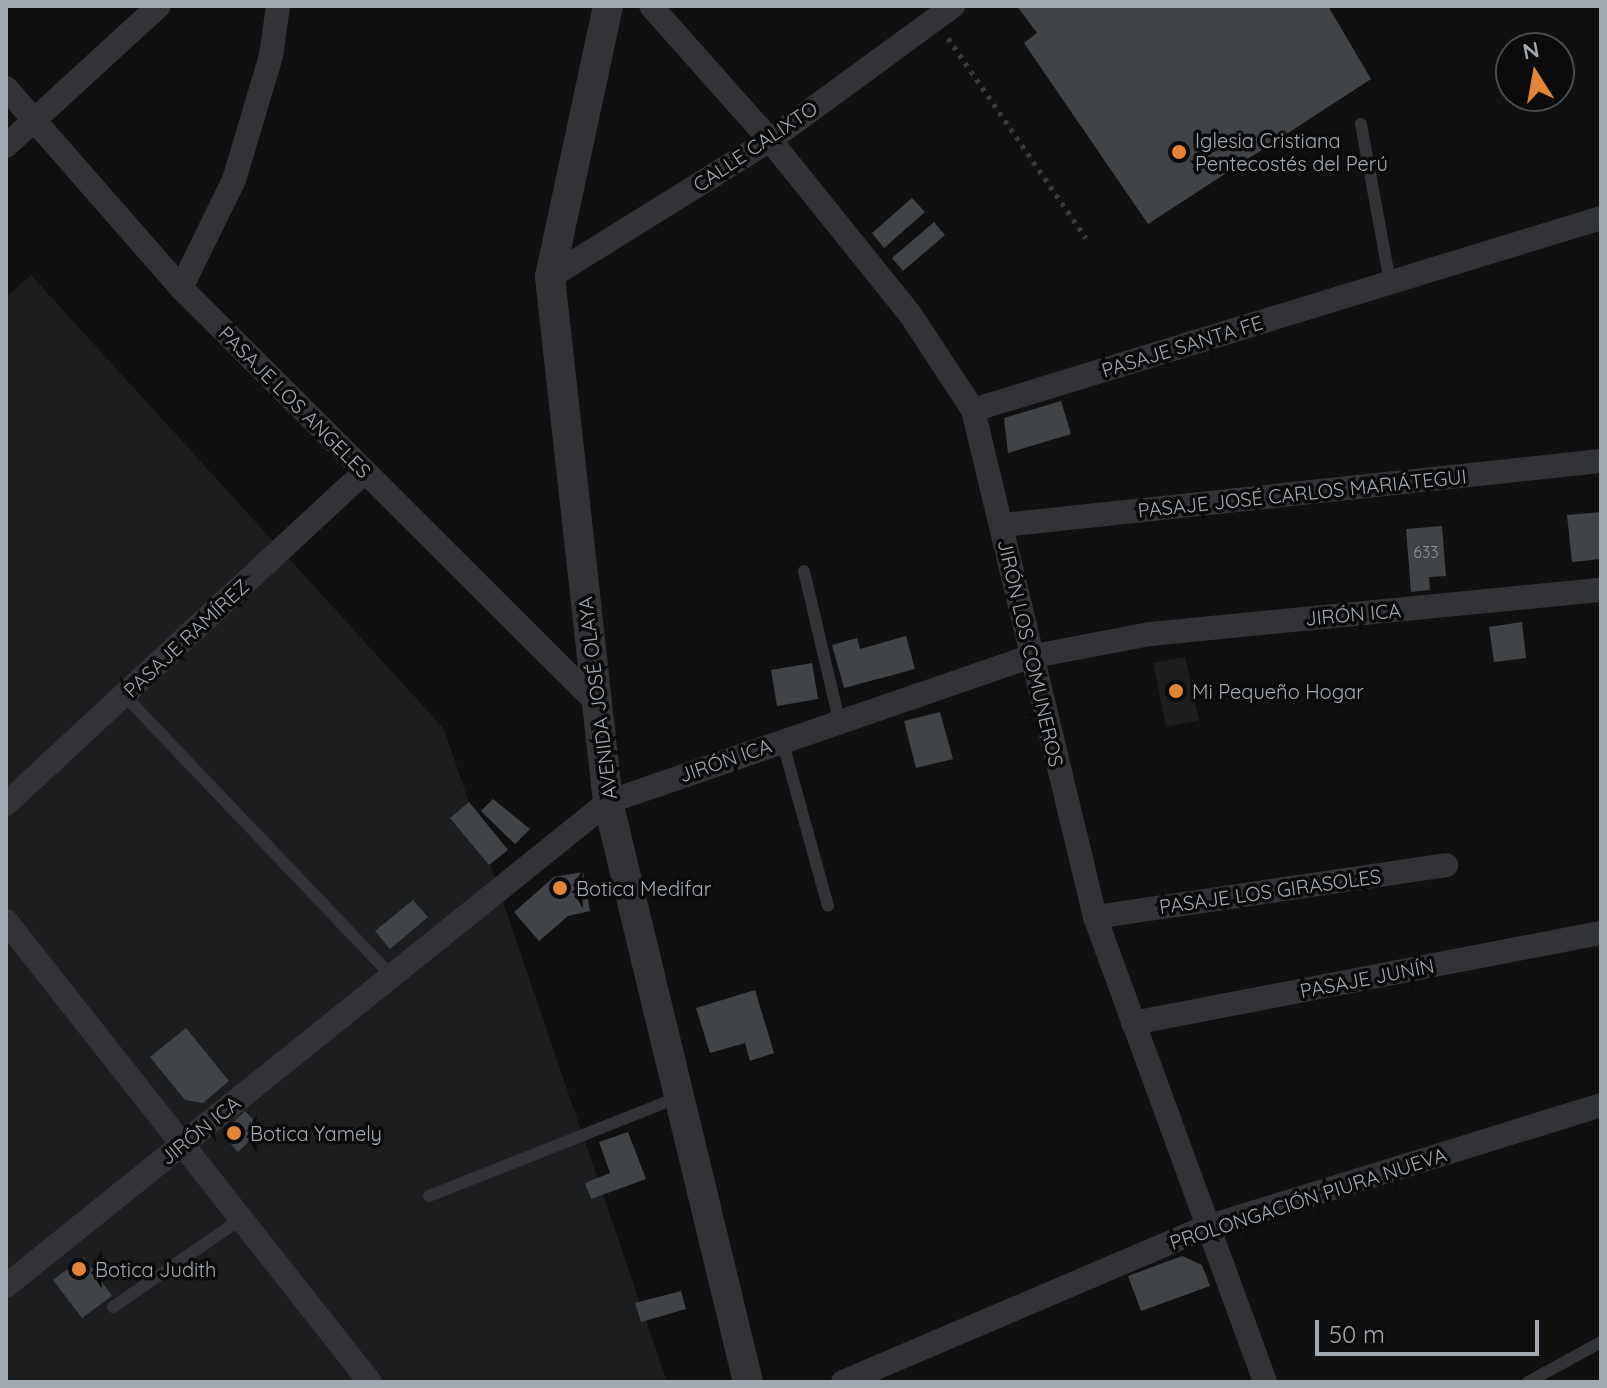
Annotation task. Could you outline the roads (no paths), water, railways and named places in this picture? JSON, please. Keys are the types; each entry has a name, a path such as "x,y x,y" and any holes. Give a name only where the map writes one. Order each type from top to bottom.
{"street":[{"path":"6,146 159,6"},
{"path":"181,288 234,180 271,56 278,6"},
{"name":"AVENIDA JOSÉ OLAYA","path":"608,6 550,277 608,802 748,1382"},
{"name":"JIRÓN LOS COMUNEROS","path":"651,6 770,140 910,314 973,410 1003,525 1029,657 1095,917 1265,1382"},
{"name":"CALLE CALIXTO","path":"550,277 770,140 944,13"},
{"name":"PASAJE LOS ANGELES","path":"6,88 181,288 597,703"},
{"name":"PASAJE SANTA FE","path":"973,410 1601,218"},
{"name":"PASAJE JOSÉ CARLOS MARIÁTEGUI","path":"1003,525 1601,461"},
{"name":"PASAJE RAMÍREZ","path":"6,804 365,472"},
{"name":"JIRÓN ICA","path":"6,1286 608,802 1029,657 1150,634 1601,590"},
{"name":"PASAJE LOS GIRASOLES","path":"1095,917 1446,865"},
{"path":"6,921 370,1382"},
{"name":"PASAJE JUNÍN","path":"1133,1023 1601,933"},
{"name":"PROLONGACIÓN PIURA NUEVA","path":"843,1382 1207,1227 1601,1105"}],"lane":[{"path":"1361,124 1390,282"},
{"path":"804,571 839,720"},
{"path":"124,695 393,977"},
{"path":"782,740 828,906"},
{"path":"429,1196 679,1097"},
{"path":"113,1307 241,1219"},
{"path":"1528,1382 1527,1378 1601,1342"}],"place":[{"name":"Iglesia Cristiana Pentecostés del Perú","path":"1179,152"},
{"name":"Mi Pequeño Hogar","path":"1176,691"},
{"name":"Botica Medifar","path":"560,888"},
{"name":"Botica Yamely","path":"234,1133"},
{"name":"Botica Judith","path":"79,1269"}]}
